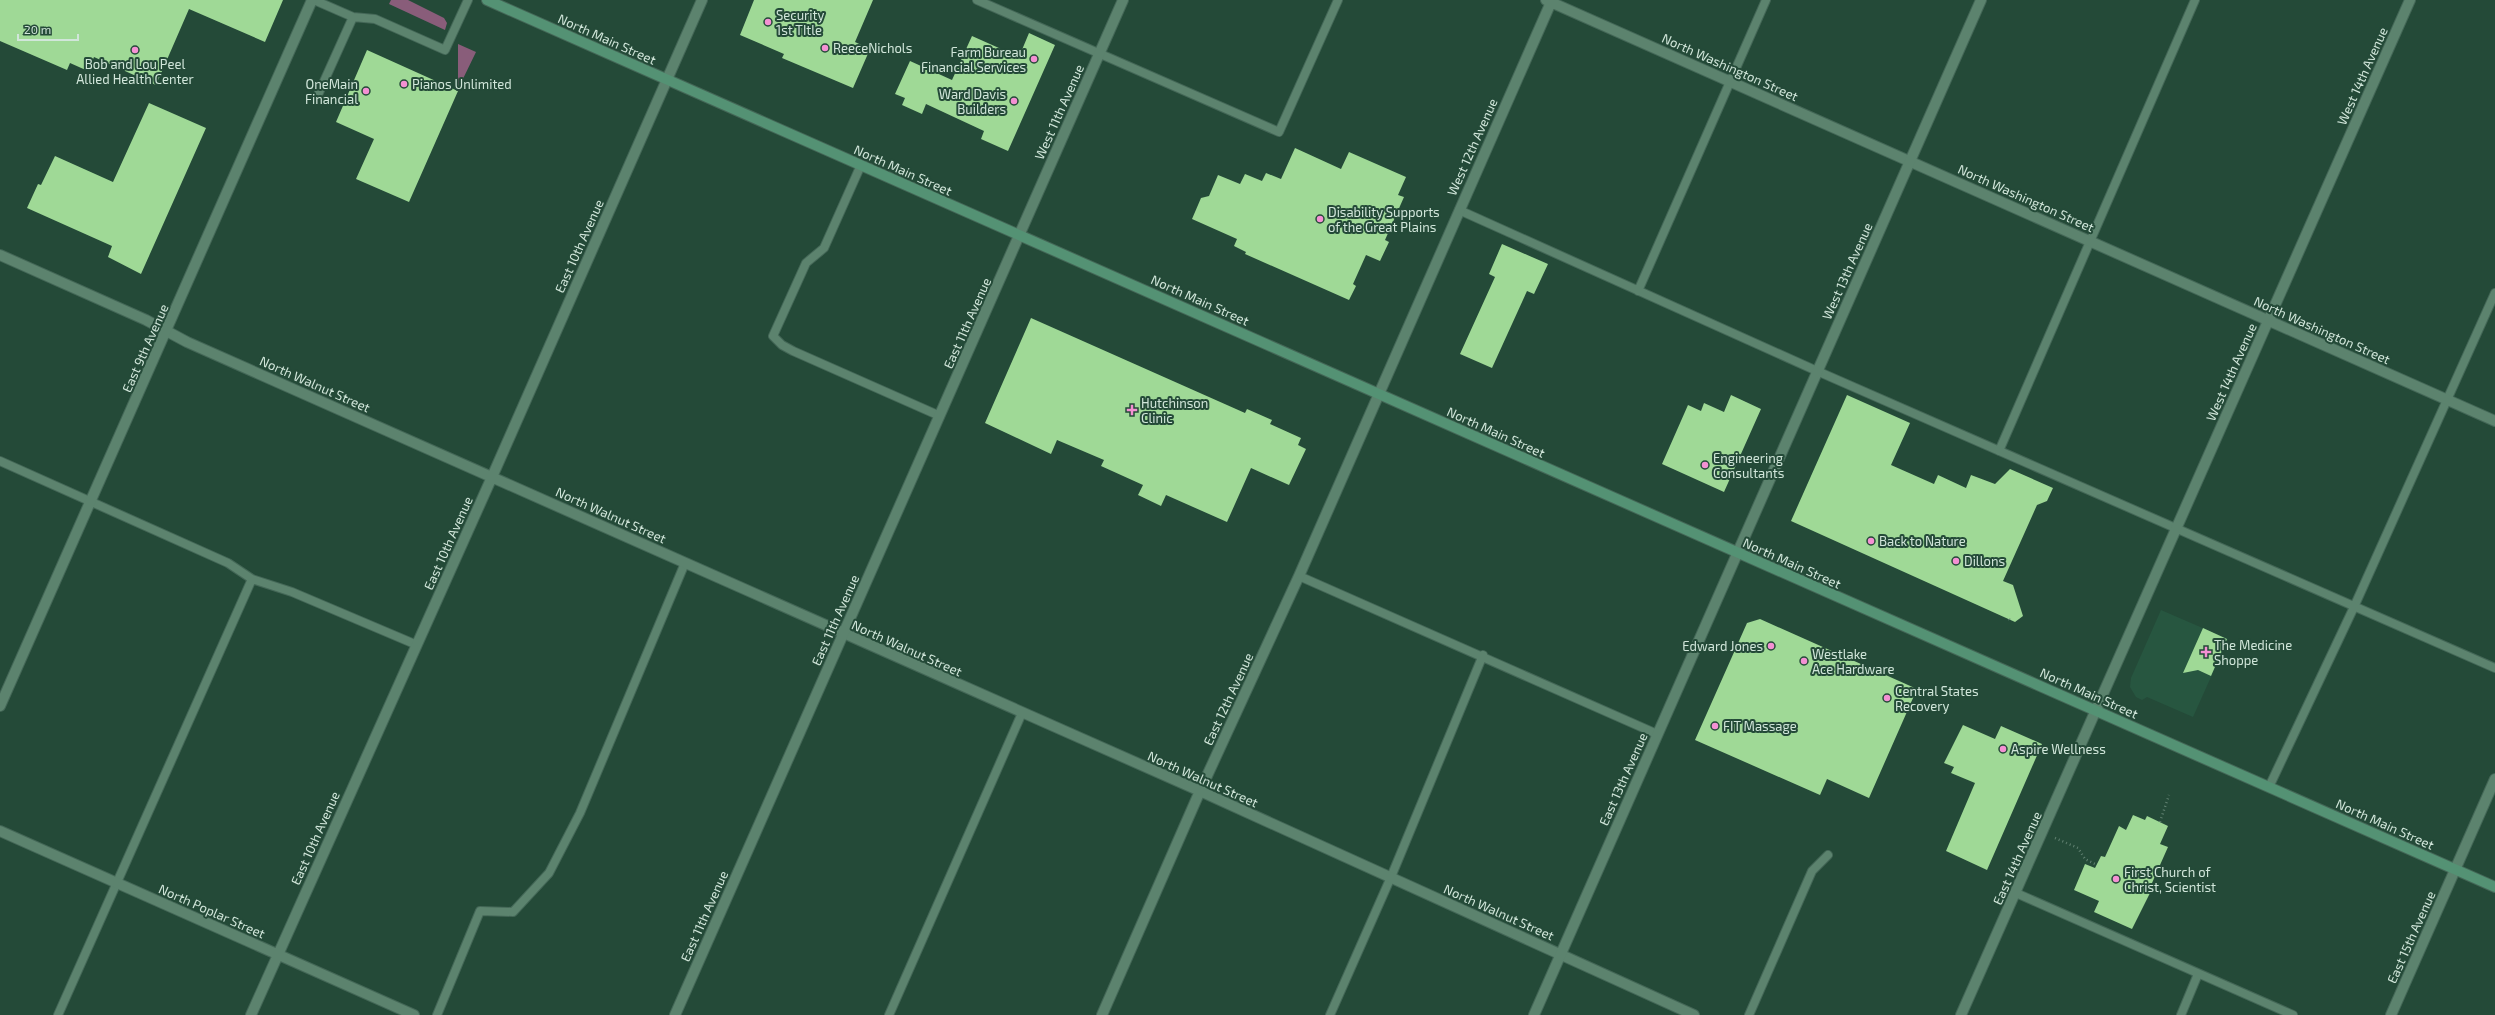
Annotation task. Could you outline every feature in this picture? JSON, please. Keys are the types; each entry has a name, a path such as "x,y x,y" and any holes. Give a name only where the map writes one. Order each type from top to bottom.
{"main road":[{"name":"North Main Street","path":"487,0 2495,887"}],"street":[{"name":"East 9th Avenue","path":"0,706 313,0"},
{"name":"East 10th Avenue","path":"251,1015 492,476 702,0"},
{"name":"West 11th Avenue","path":"1020,235 1123,0"},
{"name":"West 13th Avenue","path":"1737,553 1981,0"},
{"name":"West 14th Avenue","path":"2097,711 2410,0"},
{"name":"North Washington Street","path":"1550,1 2495,421"},
{"name":"West 12th Avenue","path":"1378,394 1550,1"},
{"name":"East 11th Avenue","path":"675,1015 1020,235"},
{"name":"North Walnut Street","path":"0,255 187,342 1200,791 1694,1015"},
{"name":"East 12th Avenue","path":"1102,1015 1200,791 1299,576 1378,394"},
{"name":"East 13th Avenue","path":"1534,1015 1737,553"},
{"name":"East 14th Avenue","path":"1961,1015 2097,711"},
{"name":"East 15th Avenue","path":"2391,1015 2495,779"},
{"name":"North Poplar Street","path":"0,831 414,1015"}],"lane":[{"path":"313,0 353,17 375,19 446,50 468,0"},
{"path":"977,0 1279,132 1338,0"},
{"path":"1638,291 1766,0"},
{"path":"1999,450 2091,242 2195,0"},
{"path":"317,98 353,17"},
{"path":"861,165 824,248 806,263 773,336 782,345 793,351 940,416"},
{"path":"1459,210 1817,371 2495,668"},
{"path":"2269,787 2354,607 2495,293"},
{"path":"0,461 228,563 252,580 292,592 416,644"},
{"path":"437,1015 480,911 514,912 549,873 580,813 685,563"},
{"path":"1299,576 1657,734"},
{"path":"58,1015 252,580"},
{"path":"1330,1015 1391,878 1483,656"},
{"path":"889,1015 1022,713"},
{"path":"1749,1015 1812,871 1828,855"},
{"path":"2016,893 2293,1015"},
{"path":"2181,1015 2198,974"}],"path":[{"path":"2160,822 2169,795"},
{"path":"2043,832 2078,848 2085,859 2097,865"}],"shaded area":[{"path":"391,0 408,0 444,18 447,23 445,30 389,4"},
{"path":"458,44 476,52 459,87 458,86"},
{"path":"2161,610 2228,639 2193,717 2147,697 2142,700 2136,697 2130,687 2131,678"}],"building":[{"path":"0,0 283,0 265,42 189,9 156,85 94,57 88,71 70,63 67,70 0,41"},
{"path":"754,0 873,0 855,42 870,49 853,88 782,58 784,54 740,35"},
{"path":"1029,33 1055,45 1008,151 981,139 984,131 926,104 922,114 902,105 905,98 895,94 910,61 952,80 972,36 1019,57"},
{"path":"367,50 458,91 409,202 356,179 374,139 336,122"},
{"path":"149,103 206,128 141,274 108,257 112,246 27,208 38,184 41,185 55,156 113,182"},
{"name":"Disability Supports of the Great Plains","path":"1295,148 1341,169 1349,152 1406,177 1398,195 1404,197 1385,240 1389,242 1380,261 1366,255 1353,284 1356,286 1349,300 1245,254 1246,252 1234,246 1237,239 1192,219 1201,198 1209,196 1218,175 1240,184 1245,174 1262,181 1266,173 1281,179"},
{"path":"1502,244 1548,264 1534,294 1527,291 1492,368 1460,354 1495,277 1489,274"},
{"path":"1031,318 1245,413 1247,409 1272,420 1270,424 1301,438 1298,445 1306,449 1289,485 1251,468 1227,522 1166,495 1161,506 1138,495 1143,485 1101,466 1104,460 1057,440 1051,454 985,423"},
{"path":"1731,395 1761,409 1724,492 1662,464 1688,405 1701,411 1704,403 1724,412"},
{"path":"1847,395 1910,423 1891,465 1934,484 1938,475 1966,488 1971,475 1995,484 2010,469 2053,488 2047,501 2037,505 2003,581 2013,585 2023,616 2015,622 1791,521"},
{"path":"1760,619 1917,689 1869,798 1827,779 1820,795 1695,740 1747,623"},
{"path":"2203,628 2227,639 2211,676 2198,670 2183,673"},
{"path":"1963,725 1995,739 2001,726 2042,744 1987,870 1946,851 1975,783 1951,773 1954,767 1944,763"},
{"name":"First Church of Christ, Scientist","path":"2133,815 2145,820 2147,816 2168,826 2160,844 2168,847 2148,892 2150,893 2132,929 2094,912 2099,901 2074,890 2085,864 2095,868 2101,856 2105,857 2119,826 2126,830"}],"place":[{"name":"Security 1st TItle","path":"768,22"},
{"name":"ReeceNichols","path":"825,48"},
{"name":"Bob and Lou Peel Allied Health Center","path":"135,50"},
{"name":"Farm Bureau Financial Services","path":"1034,59"},
{"name":"Pianos Unlimited","path":"404,84"},
{"name":"OneMain Financial","path":"366,91"},
{"name":"Ward Davis Builders","path":"1014,101"},
{"name":"Disability Supports of the Great Plains","path":"1320,219"},
{"name":"Hutchinson Clinic","path":"1132,410"},
{"name":"Engineering Consultants","path":"1705,465"},
{"name":"Back to Nature","path":"1871,541"},
{"name":"Dillons","path":"1956,561"},
{"name":"Edward Jones","path":"1771,646"},
{"name":"The Medicine Shoppe","path":"2206,652"},
{"name":"Westlake Ace Hardware","path":"1804,661"},
{"name":"Central States Recovery","path":"1887,698"},
{"name":"FIT Massage","path":"1715,726"},
{"name":"Aspire Wellness","path":"2003,749"},
{"name":"First Church of Christ, Scientist","path":"2116,879"}]}
